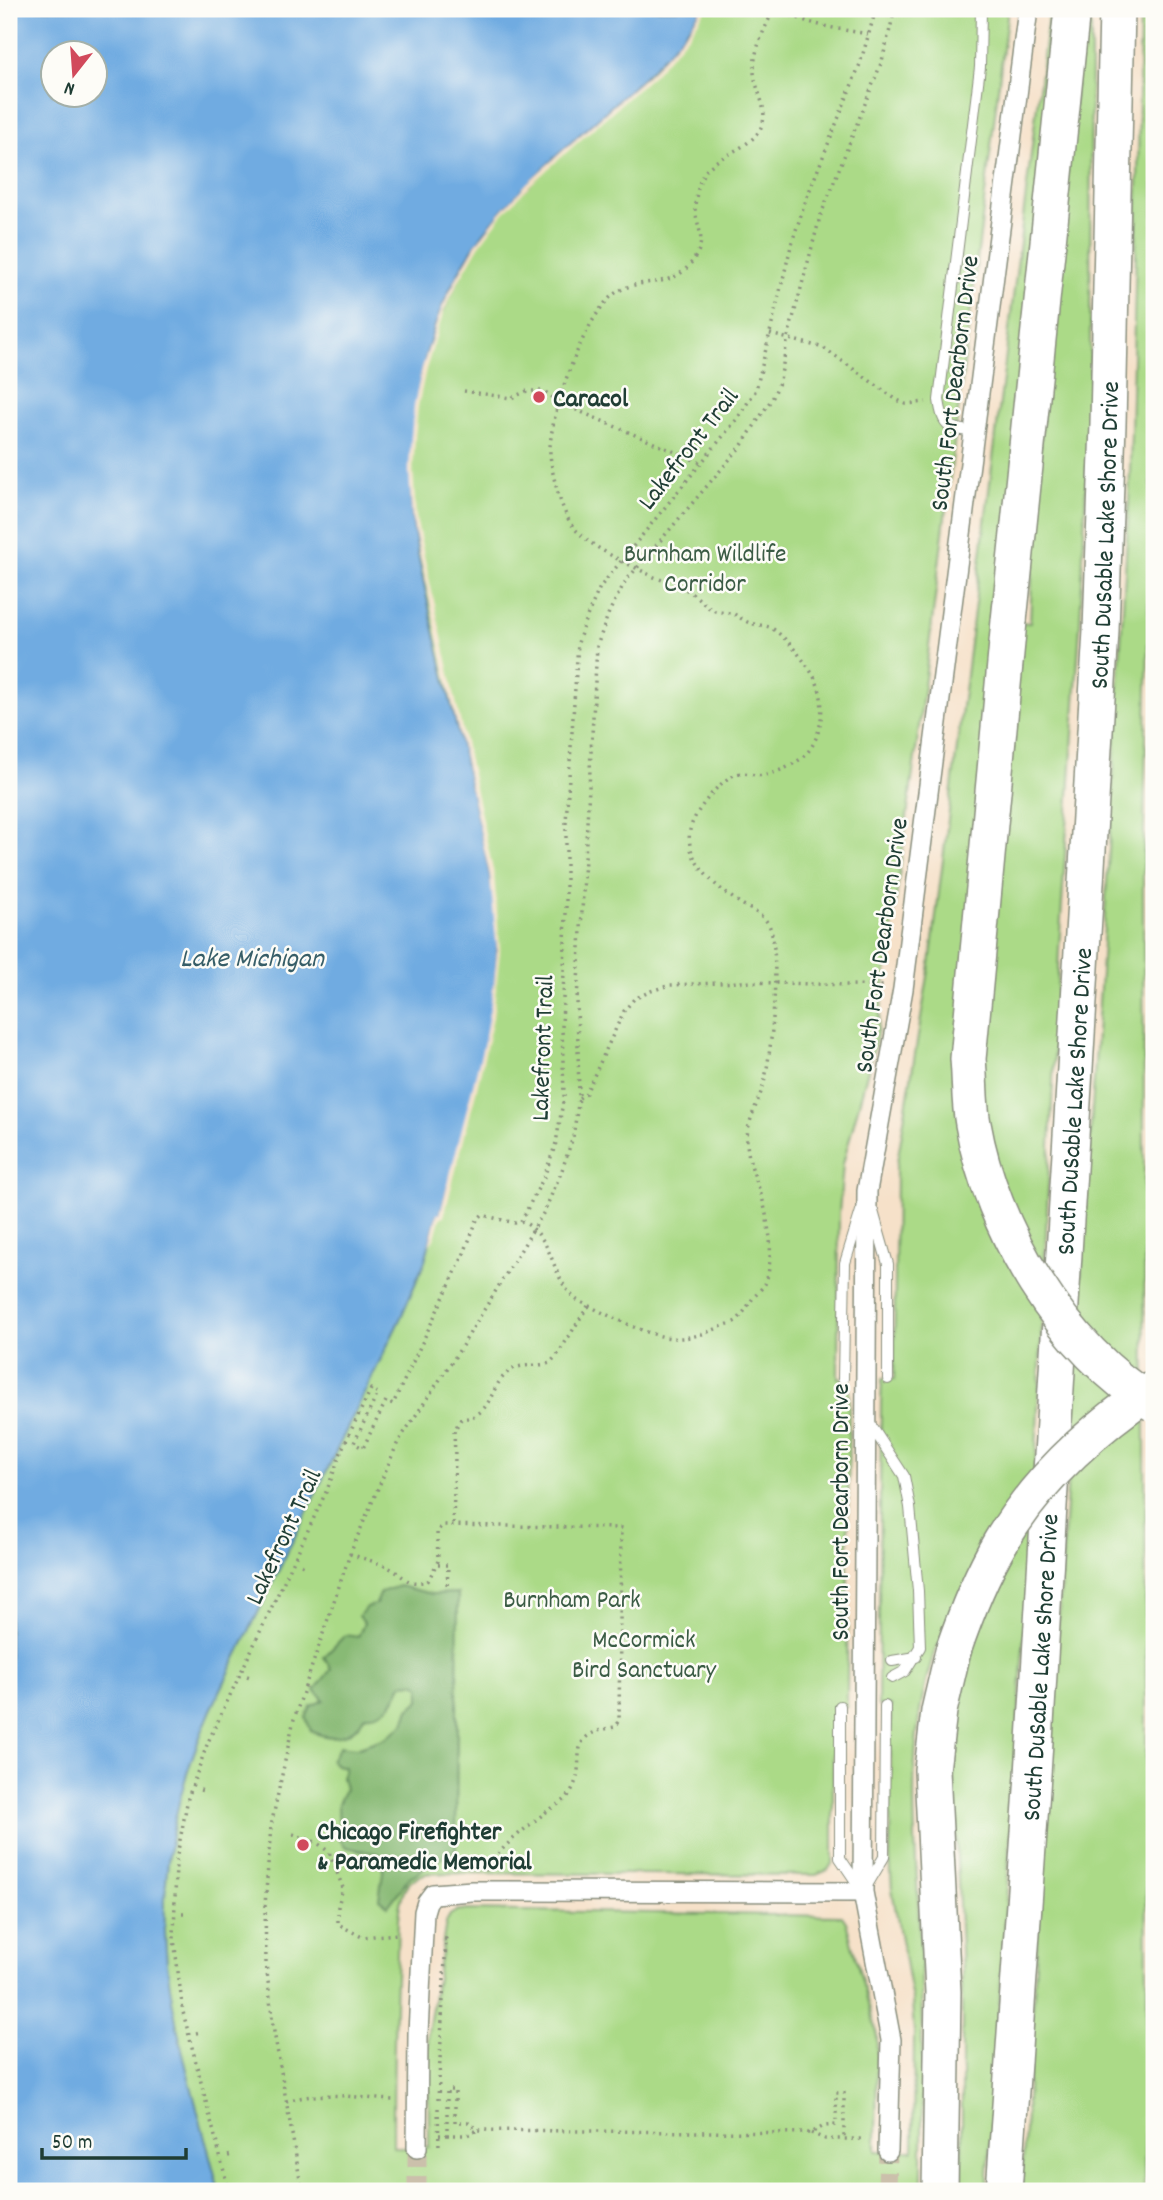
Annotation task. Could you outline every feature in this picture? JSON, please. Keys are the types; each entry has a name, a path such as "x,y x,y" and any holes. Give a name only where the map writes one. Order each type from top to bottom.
{"highway":[{"path":"1072,9 1009,621 968,1059 973,1123 989,1185 1013,1244 1046,1298 1078,1338 1106,1366 1154,1404"},
{"name":"South DuSable Lake Shore Drive","path":"1004,2191 1034,1762 1100,644 1108,424 1117,9"},
{"path":"940,2191 943,1992 932,1770 939,1711 953,1651 970,1603 1001,1541 1036,1494 1072,1453 1108,1421 1154,1388"}],"street":[{"name":"South Fort Dearborn Drive","path":"888,2151 891,2040 863,1892 867,1191 903,989 1028,9"},
{"path":"417,2148 418,2033 427,1902 433,1894 484,1891 863,1892"}],"lane":[{"path":"973,432 947,425 939,400 980,67 981,9"},
{"path":"843,1379 845,1263 867,1191"},
{"path":"867,1191 888,1264 888,1379"},
{"path":"866,1418 904,1476 908,1496 920,1647 905,1671 892,1678"},
{"path":"892,1661 916,1657"},
{"path":"840,1706 840,1858 863,1892 884,1857 885,1706"}],"path":[{"path":"521,1221 534,1227 549,1251 562,1286 577,1300 669,1338 704,1334 736,1321 764,1286 768,1273 770,1242 764,1203 750,1158 747,1134 765,1079 774,982 773,938 769,922 760,913 744,906 716,885 698,864 690,849 690,830 697,814 730,776 744,771 761,776 786,767 806,754 818,733 822,708 818,684 798,654 774,630 753,624 729,612 713,610 686,589 653,577 578,532 571,524 554,481 550,452 558,402 590,326 609,298 621,289 669,280 681,273 695,258 701,246 695,208 699,183 705,172 753,138 762,125 764,113 754,76 754,63 760,40 776,9 824,26 869,34"},
{"name":"Lakefront Trail","path":"229,2191 183,2012 174,1939 176,1861 188,1798 208,1742 327,1490 343,1447 371,1389 378,1393 354,1443 363,1448 386,1401 393,1404 463,1256 477,1220 482,1216 515,1223 521,1221 544,1178 556,1143 564,1096 562,1027 566,822 578,643 600,587 737,419 756,390 795,230 841,115 876,9"},
{"name":"Lakefront Trail","path":"302,2191 273,2026 266,1963 265,1905 271,1826 294,1719 350,1554 398,1442 457,1354 544,1212 561,1173 573,1137 579,1098 577,1000 597,646 609,611 625,582 741,445 761,418 780,380 788,337 820,217 881,61 895,9"},
{"path":"770,334 824,348 906,404 939,400"},
{"path":"464,391 511,398 527,391 544,391 558,402 701,463"},
{"path":"579,1098 586,1093 624,1011 634,999 651,991 670,985 774,982 869,984 903,989"},
{"path":"453,1525 454,1431 458,1423 461,1419 474,1418 483,1411 504,1376 515,1368 550,1363 588,1306"},
{"path":"350,1554 393,1569 406,1581 415,1583 429,1581 438,1565 437,1531 443,1525 621,1528 619,1722 615,1727 593,1731 583,1740 576,1780 570,1793 564,1801 537,1819 491,1861 484,1873 484,1891"},
{"path":"438,1565 448,1565 447,1589"},
{"path":"293,1834 316,1842 329,1852 344,1888 338,1906 338,1924 362,1937 398,1934"},
{"path":"438,2102 446,1939 443,1939"},
{"path":"447,2135 447,2090 455,2090 455,2122 468,2122 478,2130"},
{"path":"811,2133 824,2126 836,2125 836,2094 844,2093 844,2139"},
{"path":"286,2101 308,2095 344,2094 393,2100"},
{"path":"439,2135 467,2135 478,2130 811,2133 825,2139 864,2139"}],"green space":[{"name":"Burnham Park","path":"702,9 1008,9 883,995 876,1040 843,1164 839,1213 838,1378 849,1379 847,1706 833,1707 833,1862 828,1870 816,1875 429,1873 414,1879 404,1891 398,1922 393,2147 429,2147 428,2032 446,1922 450,1915 458,1910 842,1916 846,1922 877,2036 876,2151 913,2151 912,2000 892,1890 890,1857 891,1706 878,1706 881,1403 882,1379 894,1379 896,1168 930,964 1049,9 1058,9 1009,621 1030,623 1036,487 1083,9 1091,9 1090,392 1080,627 1059,949 1036,1451 987,2191 962,2191 962,1972 953,1766 959,1709 971,1657 937,1645 925,1684 915,1764 915,1847 922,1996 922,2191 219,2191 182,2049 167,1963 165,1898 172,1834 179,1802 211,1710 401,1317 425,1261 490,1017 493,991 495,914 415,540 409,470 414,406 422,368 432,335 476,244 500,213 595,121 651,72 688,30"},
{"path":"1140,9 1154,9 1154,358 1143,877 1147,2007 1144,2191 1021,2191 1109,851 1129,504"},
{"path":"399,1586 432,1594 458,1593 456,1849 410,1877 388,1906 379,1899 384,1865 379,1854 346,1847 339,1839 338,1804 345,1789 342,1778 345,1767 336,1765 331,1760 340,1746 356,1748 385,1738 404,1724 409,1709 420,1700 420,1686 414,1683 402,1684 384,1711 365,1715 349,1733 335,1737 311,1731 306,1718 311,1706 324,1700 315,1690 331,1669 324,1657 345,1635 358,1637 364,1623 359,1616 366,1607 376,1604 381,1592"}],"water":[{"name":"Lake Michigan","path":"9,9 702,9 659,61 519,192 475,246 454,281 438,318 417,396 411,477 412,519 490,874 497,932 495,983 476,1084 425,1261 401,1317 211,1710 179,1802 172,1834 165,1898 167,1963 182,2049 219,2191 9,2191"}],"pier":[{"path":"702,9 706,9 691,32 654,74 529,186 502,215 479,246 444,311 426,369 415,437 413,470 416,519 494,875 500,950 493,1017 476,1092 444,1216 440,1218 435,1237 429,1246 437,1214 440,1214 484,1042 497,950 490,876 412,519 409,470 411,437 422,368 441,310 457,278 476,244 500,213 527,183 651,72 688,30"}],"tunnel":[{"path":"417,2148 417,2191"},
{"path":"887,2191 888,2151"}],"place":[{"name":"Caracol","path":"539,397"},
{"name":"Chicago Firefighter & Paramedic Memorial","path":"303,1845"}],"park label":[{"name":"Burnham Wildlife Corridor","path":"705,567"},
{"name":"McCormick Bird Sanctuary","path":"644,1653"}]}
